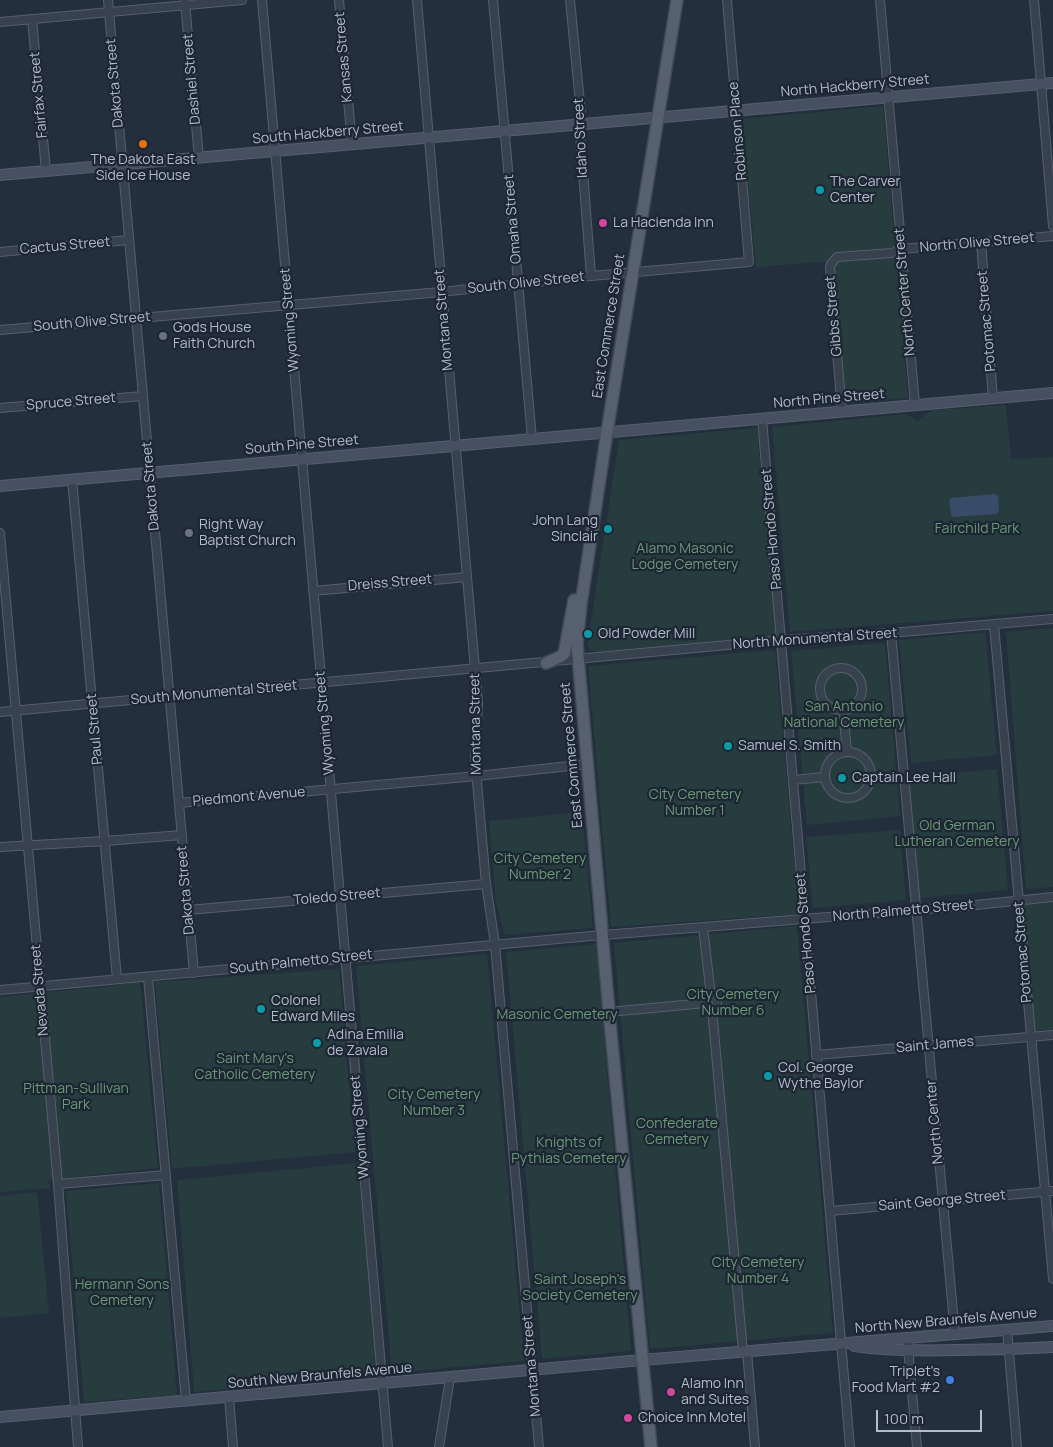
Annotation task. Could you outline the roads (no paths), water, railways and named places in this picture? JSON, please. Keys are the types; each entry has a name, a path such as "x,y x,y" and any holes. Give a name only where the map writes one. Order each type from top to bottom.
{"main road":[{"name":"East Commerce Street","path":"651,1447 609,1012 578,660 578,624 677,0"},
{"name":"North Hackberry Street","path":"659,117 1053,83"},
{"name":"South Hackberry Street","path":"0,175 659,117"},
{"name":"North Pine Street","path":"607,432 1053,393"},
{"name":"South Pine Street","path":"0,486 607,432"},
{"name":"East Commerce Street","path":"546,663 564,654 580,565 591,538"},
{"name":"North New Braunfels Avenue","path":"642,1360 1053,1326"},
{"name":"North New Braunfels Avenue","path":"841,1343 876,1349 908,1351 1009,1350 1053,1347"},
{"name":"South New Braunfels Avenue","path":"0,1417 642,1360"}],"street":[{"name":"Dakota Street","path":"108,0 194,973"},
{"path":"0,22 185,3 242,0"},
{"name":"Wyoming Street","path":"262,0 388,1447"},
{"name":"Kansas Street","path":"339,0 352,144"},
{"name":"Montana Street","path":"417,0 441,292 476,669 478,703 476,758 486,884 495,944 539,1447"},
{"name":"Omaha Street","path":"493,0 532,439"},
{"name":"Idaho Street","path":"570,0 581,113 580,124 591,276"},
{"name":"Robinson Place","path":"633,273 749,262 727,0"},
{"name":"North Center Street","path":"880,0 915,405"},
{"path":"1034,0 1053,226"},
{"name":"Dashiel Street","path":"185,3 199,158"},
{"name":"Fairfax Street","path":"32,19 46,171"},
{"name":"North Olive Street","path":"902,249 1053,236"},
{"name":"Cactus Street","path":"0,252 129,240"},
{"name":"Potomac Street","path":"981,242 993,398"},
{"name":"Gibbs Street","path":"842,412 831,264 837,258 892,253 902,249"},
{"name":"South Olive Street","path":"0,330 441,292 633,273"},
{"name":"Spruce Street","path":"0,408 143,396"},
{"name":"Paso Hondo Street","path":"762,418 850,1447"},
{"name":"Paul Street","path":"72,479 117,979"},
{"name":"Nevada Street","path":"0,533 58,1184 78,1447"},
{"name":"Dreiss Street","path":"313,590 467,577"},
{"name":"North Monumental Street","path":"578,660 782,640 891,634 1053,619"},
{"name":"Potomac Street","path":"994,624 1030,1037 1049,1192 1053,1279"},
{"name":"North Center","path":"891,634 955,1334"},
{"name":"South Monumental Street","path":"0,712 578,660"},
{"path":"838,668 851,671 856,675 862,686 862,693 855,705 843,710 831,708 826,704 820,692 823,680 838,668"},
{"path":"843,710 847,752"},
{"path":"847,752 861,756 870,766 871,780 866,790 856,797 844,798 830,789 825,778 831,760 841,753 847,752"},
{"name":"Piedmont Avenue","path":"179,803 588,764"},
{"path":"793,780 825,778"},
{"path":"0,848 182,835"},
{"name":"Toledo Street","path":"188,910 486,884"},
{"name":"North Palmetto Street","path":"603,935 1053,897"},
{"path":"704,927 711,996"},
{"name":"South Palmetto Street","path":"0,990 603,935"},
{"path":"148,977 186,1401"},
{"path":"705,1003 707,998 711,996"},
{"path":"711,996 716,998 718,1002 716,1008 712,1009"},
{"path":"609,1012 705,1003"},
{"path":"705,1003 708,1008 712,1009"},
{"path":"712,1009 756,1447"},
{"name":"Saint James","path":"816,1055 1053,1035"},
{"path":"58,1184 166,1175"},
{"name":"Saint George Street","path":"830,1210 1049,1192"},
{"path":"1007,1329 1017,1447"},
{"path":"907,1337 917,1447"},
{"path":"439,1447 450,1378"},
{"path":"229,1397 233,1447"}],"water":[{"path":"995,494 998,496 999,511 996,514 953,517 951,515 949,501 951,498"}],"place":[{"name":"The Dakota East Side Ice House","path":"143,144"},
{"name":"The Carver Center","path":"820,190"},
{"name":"La Hacienda Inn","path":"603,223"},
{"name":"Gods House Faith Church","path":"163,336"},
{"name":"John Lang Sinclair","path":"608,529"},
{"name":"Right Way Baptist Church","path":"189,533"},
{"name":"Old Powder Mill","path":"588,634"},
{"name":"Samuel S. Smith","path":"728,746"},
{"name":"Captain Lee Hall","path":"842,778"},
{"name":"Colonel Edward Miles","path":"261,1009"},
{"name":"Adina Emilia de Zavala","path":"317,1043"},
{"name":"Col. George Wythe Baylor","path":"768,1076"},
{"name":"Triplet's Food Mart #2","path":"950,1380"},
{"name":"Alamo Inn and Suites","path":"671,1392"},
{"name":"Choice Inn Motel","path":"628,1418"}],"park label":[{"name":"Fairchild Park","path":"977,529"},
{"name":"Alamo Masonic Lodge Cemetery","path":"685,558"},
{"name":"San Antonio National Cemetery","path":"844,716"},
{"name":"City Cemetery Number 1","path":"695,804"},
{"name":"Old German Lutheran Cemetery","path":"957,834"},
{"name":"City Cemetery Number 2","path":"540,868"},
{"name":"City Cemetery Number 6","path":"733,1004"},
{"name":"Masonic Cemetery","path":"557,1015"},
{"name":"Saint Mary's Catholic Cemetery","path":"255,1068"},
{"name":"Pittman-Sullivan Park","path":"76,1098"},
{"name":"City Cemetery Number 3","path":"434,1104"},
{"name":"Confederate Cemetery","path":"677,1132"},
{"name":"Knights of Pythias Cemetery","path":"569,1152"},
{"name":"City Cemetery Number 4","path":"758,1272"},
{"name":"Saint Joseph's Society Cemetery","path":"580,1288"},
{"name":"Hermann Sons Cemetery","path":"122,1294"}]}
